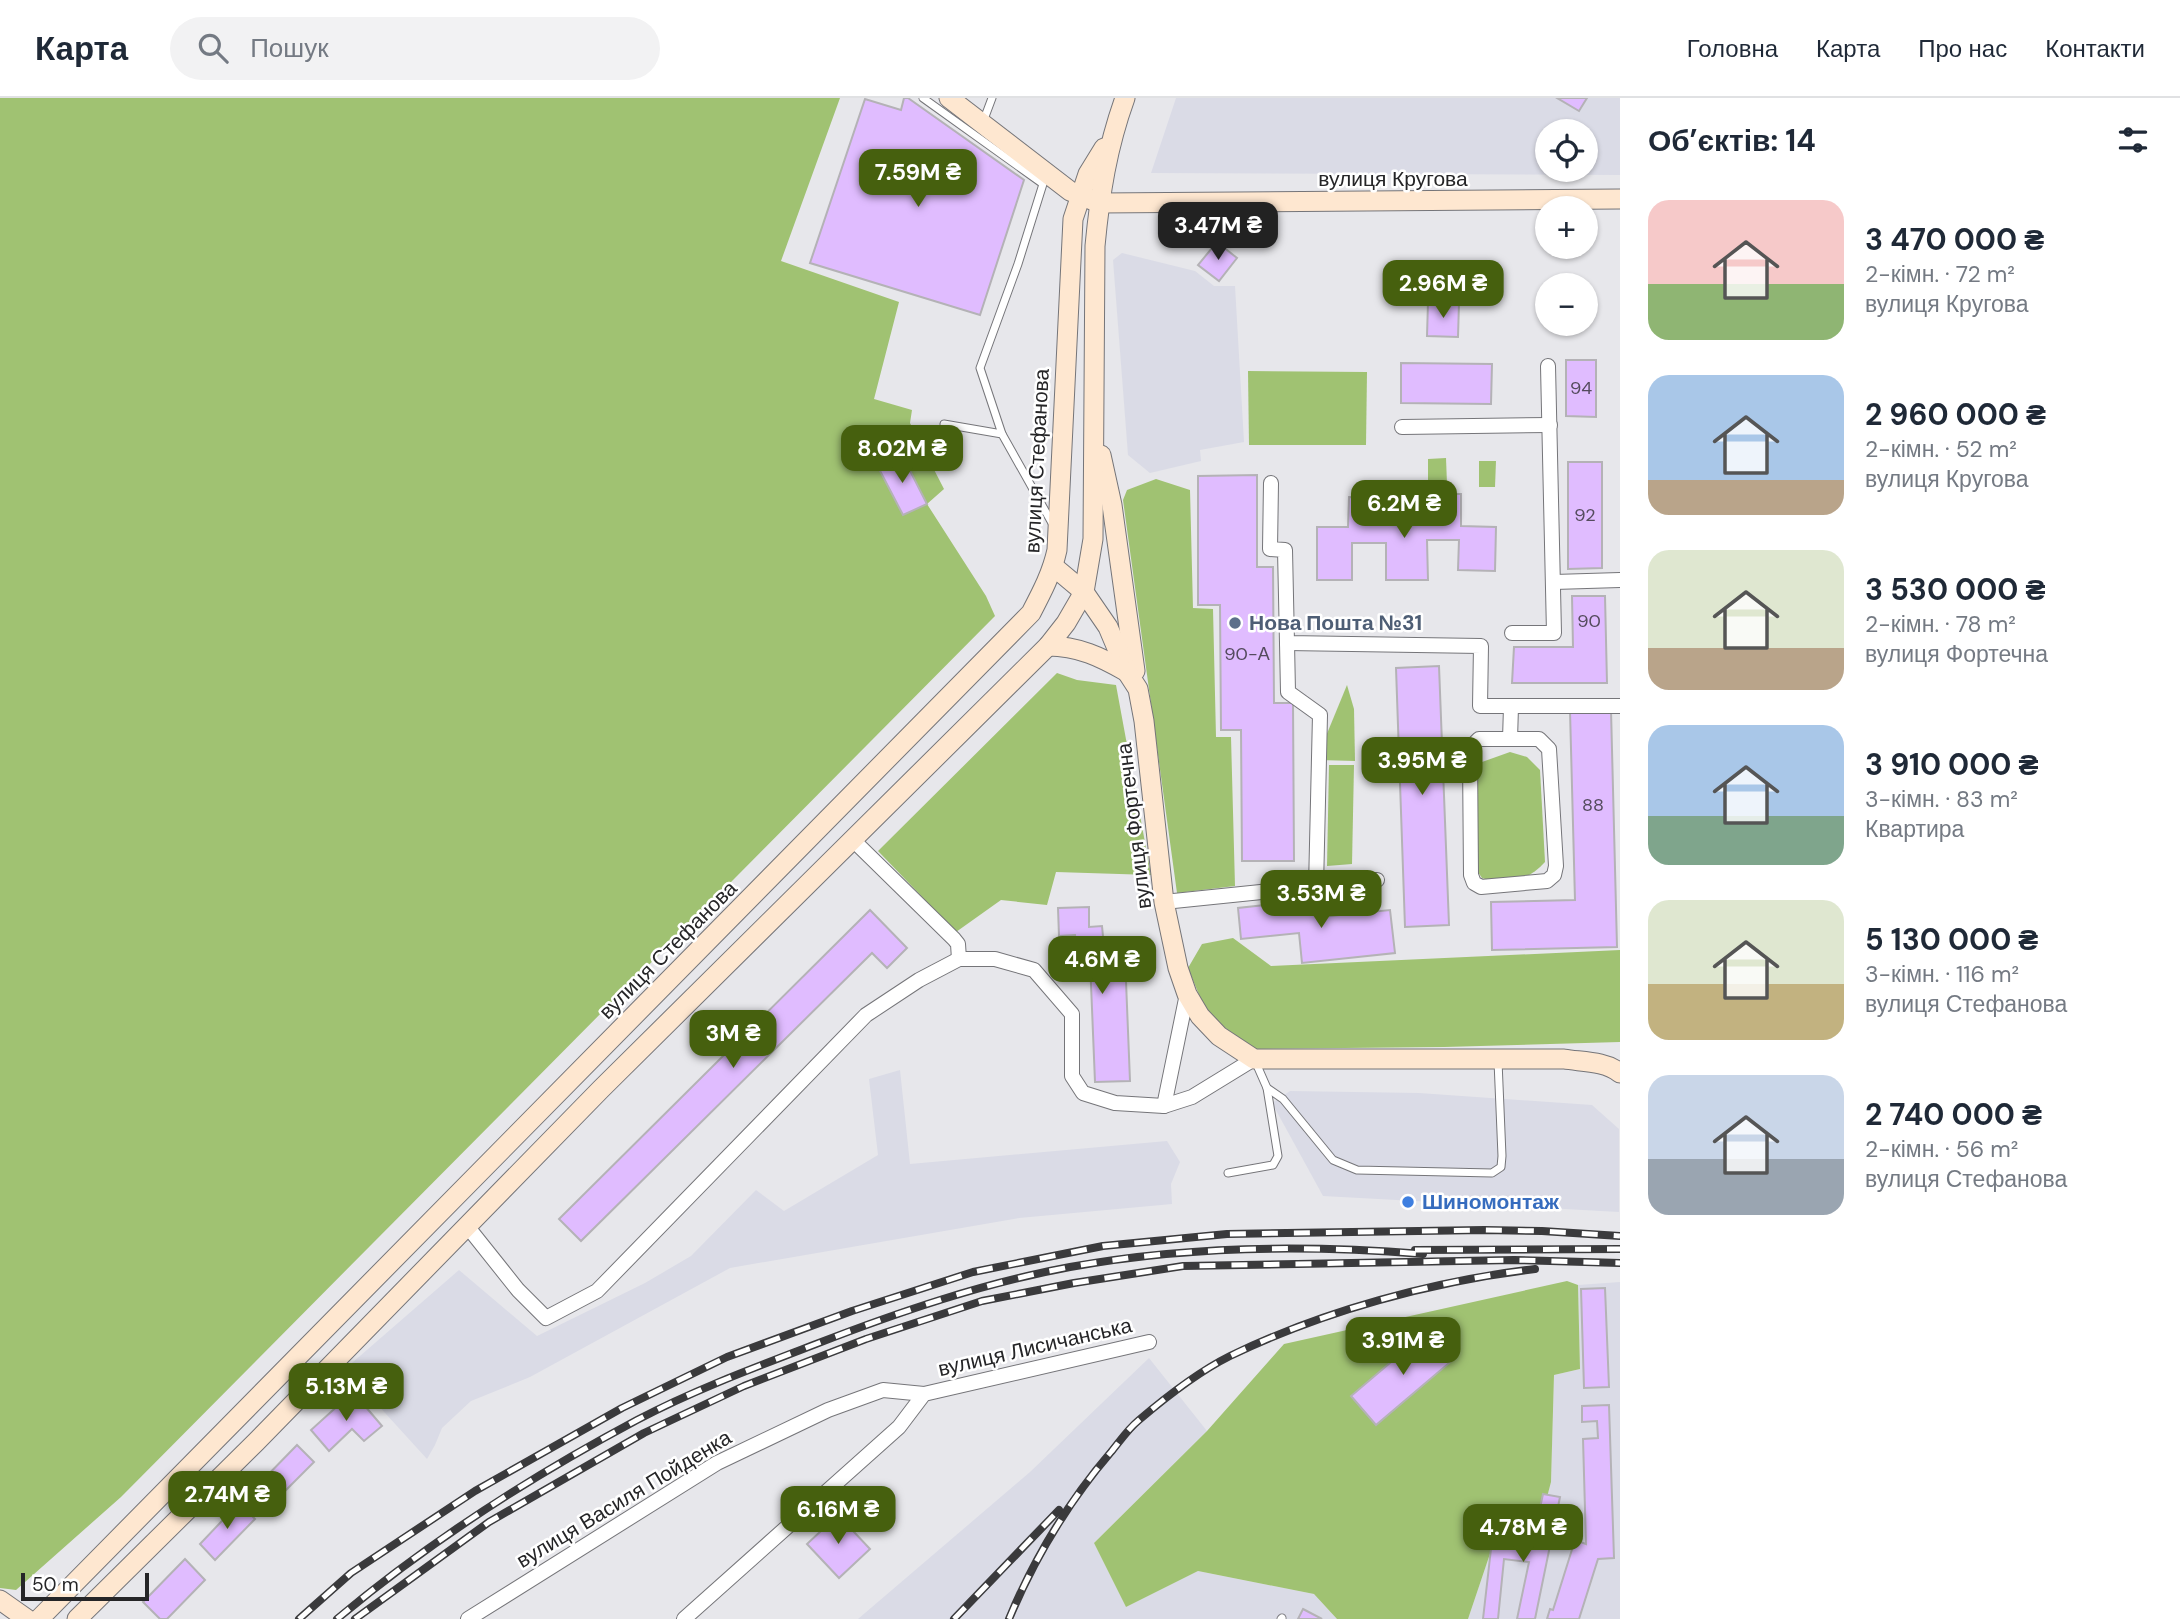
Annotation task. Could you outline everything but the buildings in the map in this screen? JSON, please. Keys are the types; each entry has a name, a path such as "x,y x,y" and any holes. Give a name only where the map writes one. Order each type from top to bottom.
{"main road":[{"name":"вулиця Кругова","path":"949,98 1080,196 1099,203 1620,200"},
{"path":"77,1619 256,1442 601,1089 1048,646 1066,623 1084,592 1093,539 1095,246 1099,203 1111,138 1125,98"},
{"name":"вулиця Стефанова","path":"38,1619 1031,613 1053,566 1058,533 1073,219 1088,174 1111,138"},
{"path":"1093,423 1112,505 1138,689"},
{"name":"вулиця Фортечна","path":"1053,566 1084,592 1108,627 1127,672 1138,689 1164,902 1178,968 1187,994 1200,1016 1219,1036 1254,1059"},
{"path":"1048,646 1068,646 1092,653 1127,672"},
{"path":"1254,1059 1564,1059 1596,1063 1620,1073"},
{"path":"0,1600 27,1619"}],"street":[{"path":"1512,633 1554,633 1548,366"},
{"path":"1402,428 1550,425"},
{"path":"1271,483 1270,549 1285,550 1288,692 1320,715 1316,887"},
{"path":"1554,582 1620,580"},
{"path":"1287,643 1481,646 1480,706 1620,706"},
{"path":"1510,739 1511,707"},
{"path":"1479,738 1510,739 1539,738 1549,749 1556,866 1554,875 1547,881 1481,887 1474,883 1471,875 1472,746 1479,738"},
{"path":"852,839 954,939 958,944 959,959"},
{"path":"1164,902 1377,880"},
{"path":"467,1226 518,1290 546,1318 597,1291 866,1015 919,980 959,959 995,958 1034,970 1072,1014 1072,1076 1083,1093 1115,1103 1164,1106 1192,1097 1254,1059"},
{"path":"1164,1106 1187,994"},
{"name":"вулиця Лисичанська","path":"684,1619 899,1427 924,1394 1149,1342"},
{"name":"вулиця Василя Пойденка","path":"468,1619 718,1463 828,1410 883,1390 924,1394"}],"lane":[{"path":"923,98 1043,184 1018,264 980,368 1002,434 1058,533"},
{"path":"983,123 992,98"},
{"path":"944,424 1002,434"},
{"path":"1228,1173 1273,1165 1278,1156 1267,1088 1254,1059"},
{"path":"1267,1088 1283,1099 1333,1160 1343,1166 1357,1170 1492,1173 1501,1167 1502,1156 1498,1060"}],"shaded area":[{"path":"1176,98 1620,98 1620,175 1598,175 1598,119 1535,119 1535,175 1151,173"},
{"path":"1122,253 1195,271 1214,286 1235,286 1244,442 1200,450 1201,461 1150,473 1128,455 1113,260"},
{"path":"900,1070 910,1164 1167,1141 1180,1162 1171,1184 1172,1204 1019,1218 730,1268 530,1377 471,1401 442,1428 427,1459 345,1369 459,1270 537,1336 645,1283 691,1256 756,1190 784,1211 878,1155 869,1079"},
{"path":"1290,1091 1419,1093 1592,1105 1619,1129 1619,1212 1323,1196 1272,1103"},
{"path":"1620,1282 1620,1619 1468,1619 1497,1533 1536,1535 1551,1482 1554,1375 1580,1369 1578,1285"},
{"path":"1149,1358 1207,1431 1094,1543 1126,1607 1198,1571 1314,1594 1337,1619 858,1619 1030,1472"}],"green space":[{"path":"0,98 840,98 781,261 899,302 874,399 912,410 910,423 944,489 927,504 986,596 995,616 121,1497 16,1590 0,1588"},
{"path":"1248,371 1367,372 1366,445 1249,445"},
{"path":"1446,458 1447,484 1428,485 1428,459"},
{"path":"1479,461 1496,461 1495,487 1479,487"},
{"path":"1156,479 1190,490 1193,608 1213,609 1216,737 1231,737 1235,886 1177,893 1123,500 1127,490"},
{"path":"1057,673 1077,680 1116,685 1151,875 1056,872 1047,905 1001,900 956,932 878,851"},
{"path":"1347,685 1354,709 1355,761 1319,760 1319,753"},
{"path":"1510,752 1527,757 1540,770 1545,862 1524,878 1508,882 1491,881 1482,878 1473,865 1473,790 1482,762"},
{"path":"1329,765 1354,765 1352,864 1327,866"},
{"path":"1233,938 1271,966 1620,950 1620,1042 1253,1049 1207,1014 1188,968 1202,944"},
{"path":"1567,1281 1578,1285 1580,1369 1554,1375 1551,1482 1537,1535 1497,1533 1468,1619 1337,1619 1314,1594 1198,1571 1126,1607 1094,1543 1207,1431 1284,1344"}],"railway":[{"path":"299,1619 351,1573 475,1491 622,1408 727,1357 852,1311 973,1272 1103,1246 1227,1234 1484,1230 1620,1236"},
{"path":"337,1619 408,1563 481,1512 558,1464 637,1420 725,1379 910,1310 973,1290 1038,1274 1157,1255 1246,1249 1335,1249 1423,1254"},
{"path":"1415,1250 1620,1249"},
{"path":"355,1619 489,1522 644,1433 744,1386 866,1339 982,1301 1183,1266 1514,1260 1620,1263"},
{"path":"1009,1619 1030,1574 1081,1490 1124,1435 1194,1377 1230,1356 1340,1312 1457,1281 1535,1269"},
{"path":"954,1619 1059,1510"}],"place":[{"name":"Нова Пошта №31","path":"1235,623"},
{"name":"Шиномонтаж","path":"1408,1202"}]}
